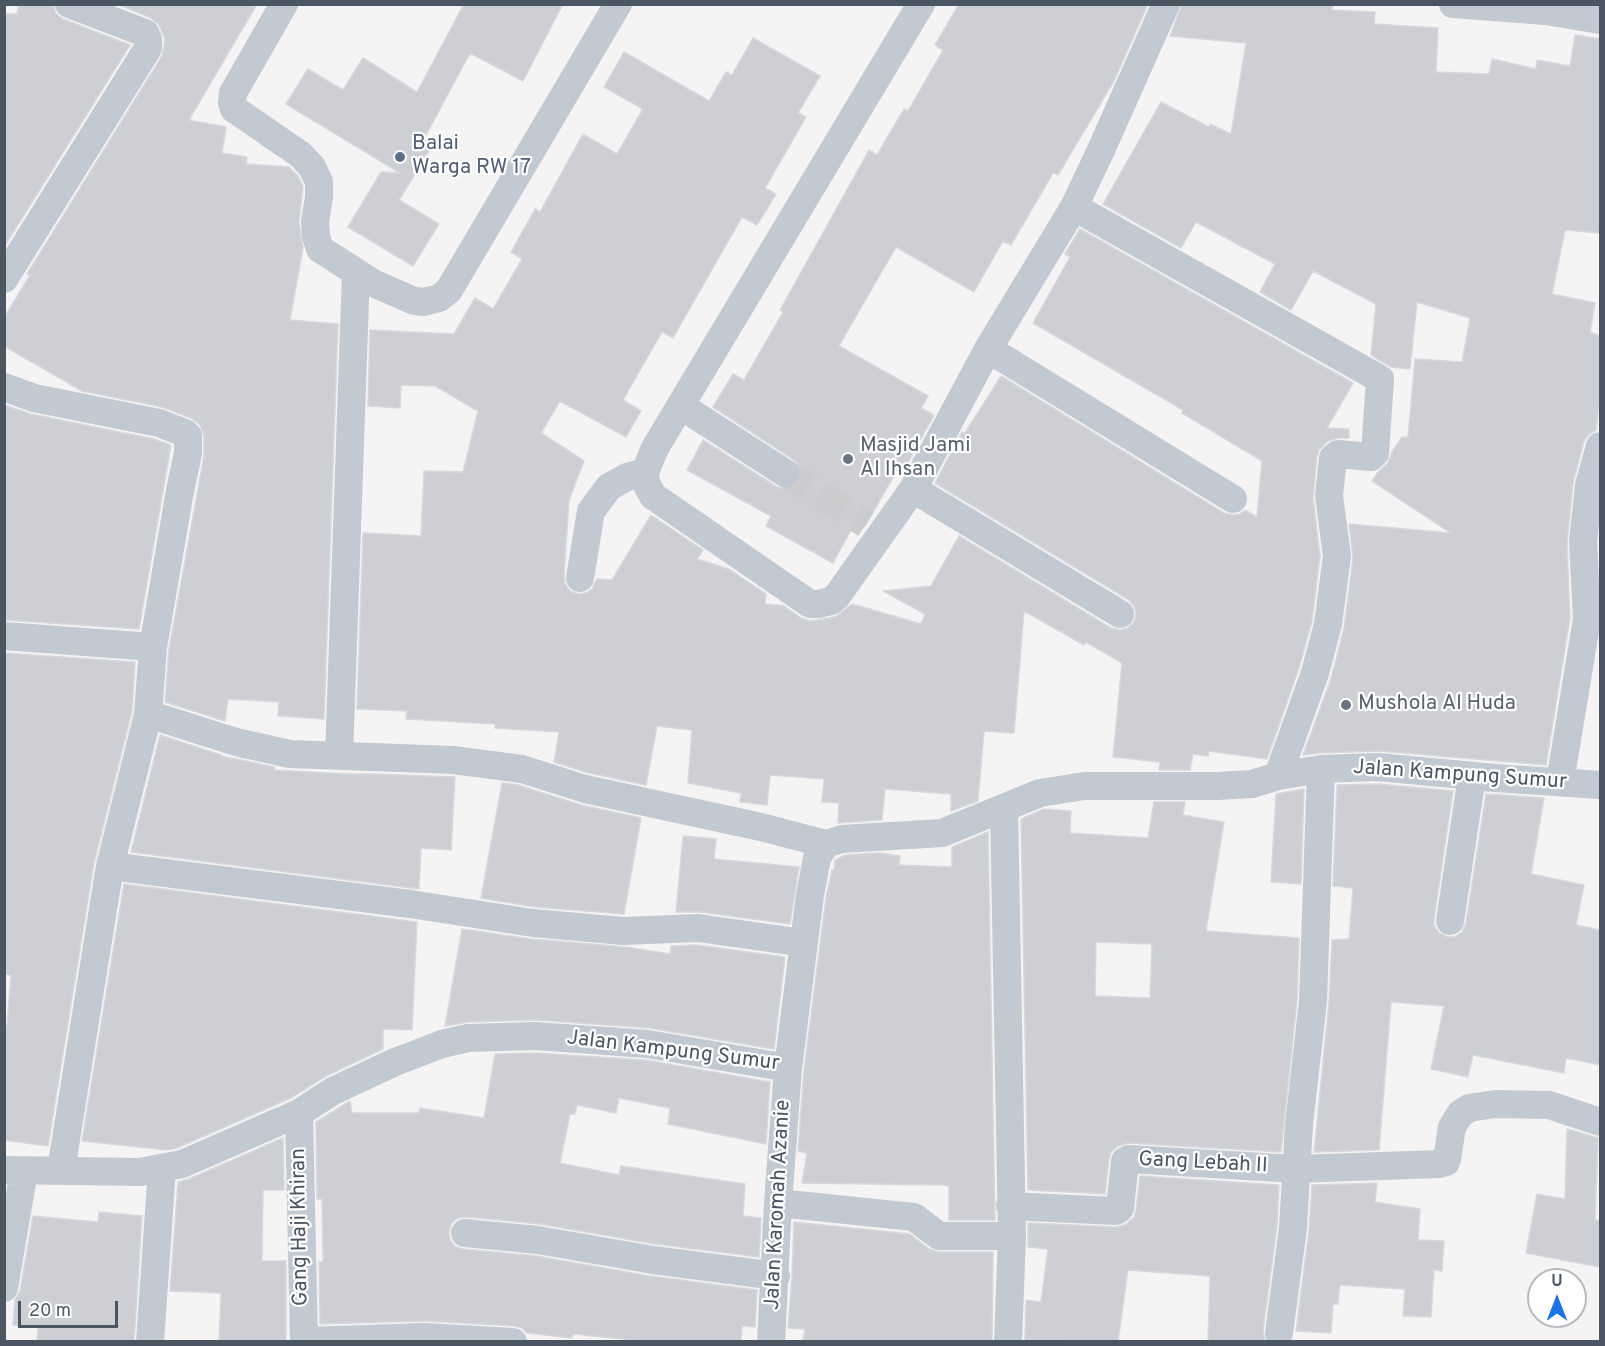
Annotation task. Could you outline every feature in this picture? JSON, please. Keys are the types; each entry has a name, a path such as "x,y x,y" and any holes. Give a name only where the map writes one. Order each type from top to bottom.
{"street":[{"path":"4,279 148,48 145,33 69,4"},
{"path":"284,4 233,93 234,109 301,155 312,167 319,182 315,222 320,249 372,283 414,301 424,302 439,298 449,290 618,4"},
{"path":"921,4 655,448 645,472 646,483 653,495 810,604 831,601 837,596 874,530 913,489 988,349 1074,207 1166,4"},
{"path":"1453,4 1546,11 1600,20"},
{"path":"1074,207 1380,379 1375,453 1371,457 1338,454 1333,458 1329,495 1337,556 1328,624 1315,673 1278,776"},
{"path":"339,756 356,272"},
{"path":"988,349 1233,499"},
{"path":"4,387 34,398 159,423 188,436 188,453 153,647 148,714 110,866 61,1170"},
{"path":"681,406 784,473"},
{"path":"1560,782 1587,619 1583,542 1589,485 1600,446"},
{"path":"580,578 591,510 609,487 627,477 645,472"},
{"path":"913,489 1120,614"},
{"path":"4,636 153,647"},
{"path":"148,714 236,742 290,754 453,760 522,770 585,789 761,827 826,844"},
{"name":"Jalan Kampung Sumur","path":"14,1170 140,1172 182,1164 298,1113 333,1091 395,1062 442,1044 468,1038 545,1036 648,1044 788,1068 813,873 817,858 826,844 842,839 942,833 1040,793 1084,786 1252,784 1278,776 1321,770 1378,767 1600,785"},
{"path":"1280,1333 1293,1228 1299,1125 1313,1001 1321,770"},
{"path":"1450,921 1472,776"},
{"path":"1004,808 1012,1236 1008,1341"},
{"path":"110,866 410,904 533,923 623,931 698,928 804,943"},
{"name":"Jalan Karomah Azanie","path":"771,1341 788,1068"},
{"path":"1296,1170 1442,1164 1447,1159 1455,1119 1469,1108 1486,1105 1549,1105 1600,1122"},
{"name":"Gang Haji Khiran","path":"298,1113 304,1341"},
{"name":"Gang Lebah II","path":"1010,1206 1116,1211 1120,1208 1125,1161 1129,1160 1296,1170"},
{"path":"150,1341 162,1168"},
{"path":"4,1287 14,1170"},
{"path":"778,1203 914,1217 939,1236 1012,1236"},
{"path":"465,1233 538,1239 653,1260 776,1276"},
{"path":"304,1341 425,1337 513,1341"}],"building":[{"path":"19,4 53,5 56,14 63,19 130,45 4,247 4,14 17,14"},
{"path":"117,4 257,4 189,120 226,127 222,153 247,157 246,164 289,167 298,176 303,186 299,223 303,248 290,320 338,324 324,719 278,716 279,702 228,699 225,721 165,702 169,649 204,456 204,436 200,425 191,418 162,407 82,391 4,346 4,318 30,275 27,274 162,56 165,39 159,25 151,18"},
{"path":"464,4 563,4 523,81 470,53 425,137 434,143 399,200 439,224 413,266 348,227 381,172 400,173 286,104 308,69 343,90 363,58 417,92"},
{"path":"959,4 1148,4 1114,81 1058,175 1053,173 1011,245 1003,241 974,292 896,247 839,346 928,396 921,408 934,415 903,472 898,469 865,526 856,521 833,563 766,526 771,516 687,470 703,440 777,487 792,488 799,481 800,466 794,460 713,407 733,374 744,380 869,150 877,155 904,109 908,111 943,50 935,45"},
{"path":"1182,4 1333,4 1332,10 1375,12 1374,24 1438,28 1436,72 1489,74 1492,59 1536,69 1537,60 1570,66 1575,35 1600,39 1600,233 1565,230 1552,294 1595,303 1590,332 1600,336 1600,398 1596,430 1584,441 1573,483 1567,543 1570,618 1546,765 1380,751 1303,755 1331,679 1344,628 1353,558 1349,524 1451,533 1372,481 1387,464 1402,437 1408,437 1415,359 1462,362 1470,318 1417,302 1410,369 1391,367 1371,355 1376,304 1313,271 1291,310 1260,292 1275,264 1196,222 1181,248 1103,204 1161,102 1209,127 1210,124 1231,134 1246,43 1170,36"},
{"path":"753,38 820,76 798,113 806,117 765,188 776,194 757,225 742,217 673,338 662,332 623,400 641,411 626,437 560,401 541,433 584,461 569,500 565,584 570,591 578,594 592,589 597,579 612,580 651,515 703,550 697,559 729,569 766,594 765,604 784,606 801,618 810,621 835,617 852,604 921,624 925,614 883,591 931,586 959,536 1111,628 1120,630 1128,628 1134,622 1136,614 1129,600 935,483 962,432 965,433 1001,376 1224,513 1240,514 1245,510 1257,517 1262,461 1182,413 1183,410 1033,323 1070,257 1065,254 1080,229 1353,383 1327,428 1349,429 1349,438 1328,441 1319,450 1317,456 1313,498 1320,556 1312,621 1299,668 1267,759 1209,751 1208,756 1193,754 1190,770 1159,770 1160,762 1113,757 1122,663 1086,642 1084,645 1024,611 1014,733 984,731 978,801 951,811 951,794 885,789 882,820 838,823 839,803 822,802 824,779 770,775 767,805 740,802 741,793 688,783 692,730 657,726 646,785 589,773 554,762 559,732 495,728 495,724 406,719 407,711 357,709 363,533 421,536 424,471 463,472 478,411 435,386 401,385 400,408 368,406 370,330 454,334 475,298 493,309 522,259 511,252 535,209 540,212 583,134 617,154 643,109 604,87 624,52 709,101 726,72 732,75"},
{"path":"4,405 31,414 154,439 171,445 139,629 4,620"},
{"path":"4,653 135,662 132,711 94,863 48,1146 4,1140 4,1025 7,1025 11,975 4,974"},
{"path":"160,735 221,756 275,767 274,770 455,777 451,850 421,848 419,889 131,852"},
{"path":"502,783 518,785 581,805 641,818 624,914 535,907 481,898"},
{"path":"1378,784 1453,791 1434,919 1434,926 1439,933 1448,937 1455,937 1462,932 1466,923 1486,794 1544,798 1531,874 1584,885 1576,925 1600,930 1600,1065 1566,1058 1564,1073 1473,1055 1468,1077 1431,1069 1444,1006 1391,1002 1379,1150 1314,1152 1329,1003 1332,940 1349,939 1353,888 1333,886 1337,785"},
{"path":"1304,789 1301,884 1271,882 1276,794"},
{"path":"1154,802 1185,802 1183,815 1224,822 1206,931 1299,938 1297,1000 1281,1152 1129,1143 1118,1146 1111,1152 1105,1194 1028,1190 1021,819 1044,809 1071,811 1070,833 1148,838","holes":["1096,942 1152,944 1150,998 1095,996"]},
{"path":"988,832 995,1220 949,1220 949,1186 944,1185 802,1183 807,1153 798,1151 804,1070 826,898 835,860 845,855 879,853 900,856 899,865 952,867 952,847"},
{"path":"683,836 716,839 714,859 799,867 790,924 700,912 676,912"},
{"path":"124,884 417,922 412,1030 383,1029 383,1049 326,1076 291,1098 177,1148 166,1150 82,1141"},
{"path":"462,929 670,954 671,946 697,945 785,957 774,1049 649,1028 536,1020 468,1022 445,1026"},
{"path":"535,1053 646,1060 770,1082 766,1144 668,1124 670,1108 619,1098 616,1113 577,1105 575,1114 570,1114 560,1163 619,1175 621,1166 745,1184 743,1216 761,1218 759,1257 655,1244 540,1224 467,1217 458,1218 451,1224 450,1240 456,1247 463,1249 536,1256 650,1276 757,1290 755,1327 742,1326 741,1341 642,1341 573,1334 572,1338 527,1333 522,1328 514,1326 426,1321 320,1324 319,1262 323,1262 322,1199 317,1199 316,1122 350,1101 352,1113 419,1113 420,1108 484,1118 495,1054"},
{"path":"1567,1129 1598,1138 1595,1220 1600,1221 1600,1267 1526,1253 1537,1194 1565,1199"},
{"path":"283,1138 284,1190 263,1190 262,1261 286,1261 286,1341 219,1341 221,1293 170,1291 178,1182"},
{"path":"1140,1176 1279,1185 1277,1226 1263,1331 1265,1341 1208,1341 1210,1276 1128,1270 1118,1341 1025,1340 1026,1300 1041,1302 1048,1249 1028,1247 1028,1223 1115,1227 1125,1225 1134,1217"},
{"path":"1377,1183 1375,1202 1420,1209 1418,1240 1444,1241 1442,1271 1434,1270 1431,1317 1403,1316 1405,1289 1340,1285 1338,1304 1333,1304 1331,1333 1296,1331 1309,1230 1312,1185"},
{"path":"99,1212 142,1216 134,1341 37,1341 38,1327 13,1325 15,1300 20,1291 33,1216 98,1222"},
{"path":"794,1222 910,1234 929,1249 939,1252 993,1252 992,1341 803,1341 805,1329 788,1328"}],"tunnel":[{"path":"785,473 866,524"}],"place":[{"name":"Balai Warga RW 17","path":"400,157"},
{"name":"Masjid Jami Al Ihsan","path":"848,459"},
{"name":"Mushola Al Huda","path":"1346,705"}]}
